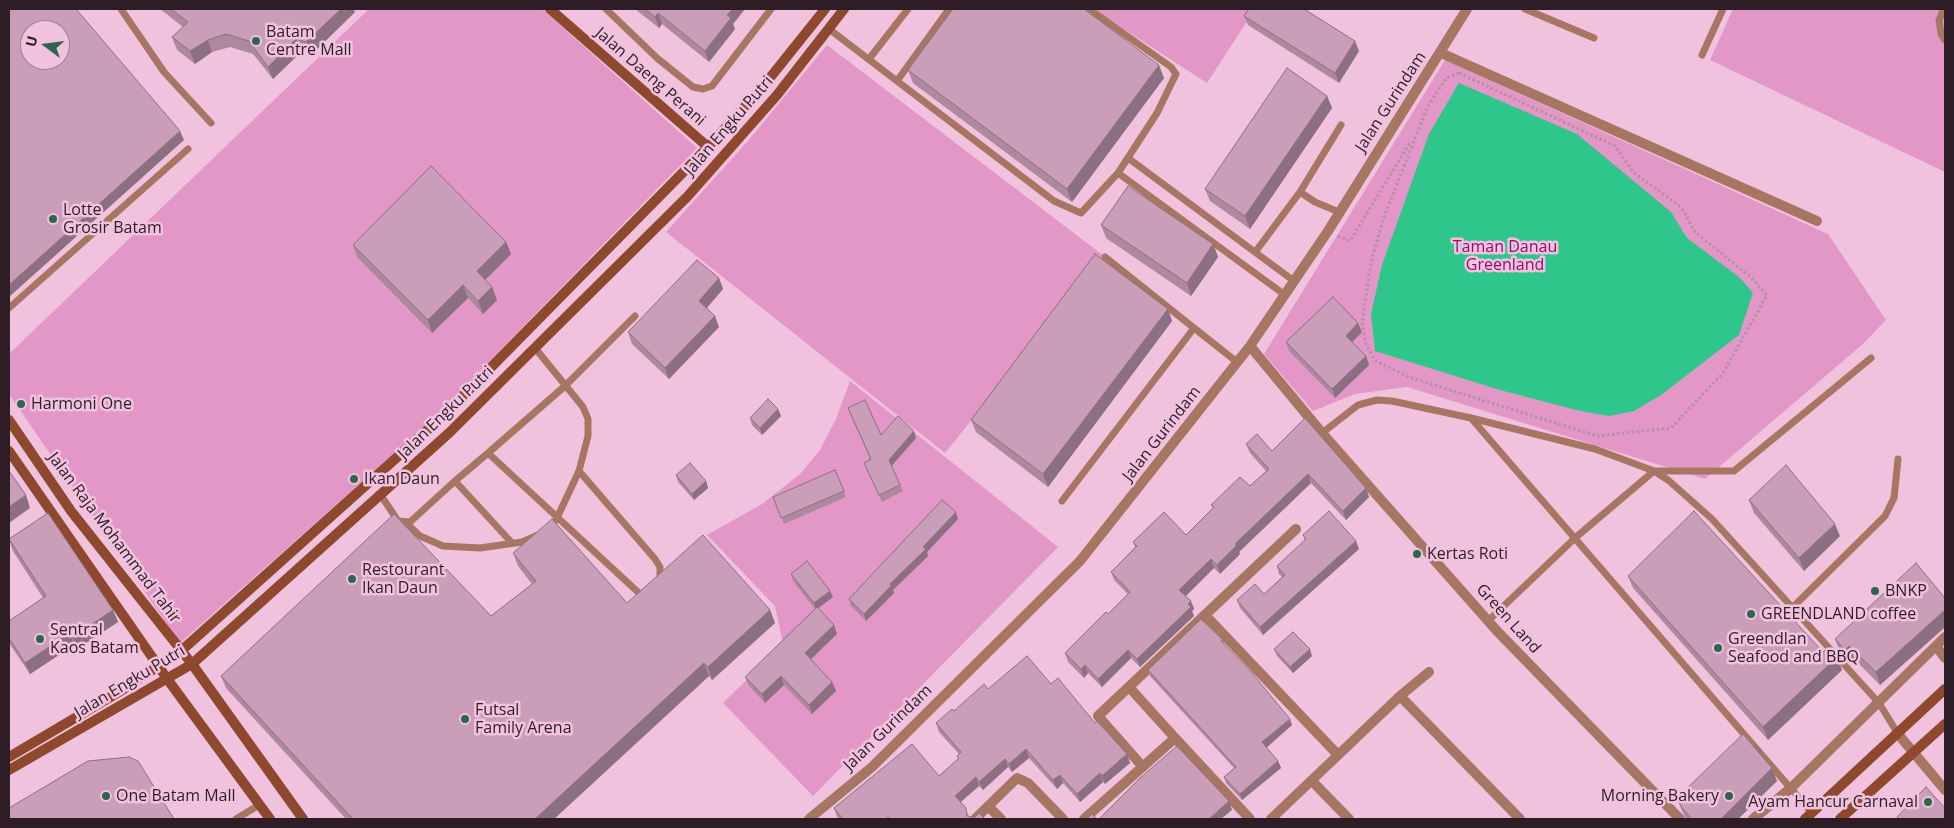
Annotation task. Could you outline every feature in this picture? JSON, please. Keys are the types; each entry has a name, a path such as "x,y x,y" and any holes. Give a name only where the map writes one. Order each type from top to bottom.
{"main road":[{"name":"Jalan Engku Putri","path":"9,757 159,667 181,651 443,416 708,147 765,84 825,9"},
{"name":"Jalan Engku Putri","path":"9,770 168,680 192,664 449,433 687,198 777,95 844,9"},
{"name":"Jalan Daeng Perani","path":"554,10 708,147"},
{"name":"Jalan Raja Mohammad Tahir","path":"9,420 71,511 192,664 303,819"},
{"name":"Jalan Raja Mohammad Tahir","path":"9,451 50,518 270,819"},
{"path":"1808,816 1945,689"},
{"path":"1840,819 1945,724"}],"street":[{"name":"Jalan Gurindam","path":"809,819 872,767 1080,561 1250,346 1328,232 1467,9"},
{"path":"1441,53 1817,220"},
{"name":"Green Land","path":"1250,346 1322,432 1488,621 1680,819"},
{"path":"1143,768 1098,716 1296,529"},
{"path":"1205,615 1338,755"},
{"path":"1753,819 1790,789 1945,638"},
{"path":"1936,646 1945,658"},
{"path":"1271,819 1400,696 1429,672"},
{"path":"1129,687 1250,819"},
{"path":"1400,696 1520,819"},
{"path":"1898,734 1945,790"},
{"path":"1084,819 1175,738"},
{"path":"974,819 1017,778 1028,783 1063,819"},
{"path":"1312,781 1349,819"},
{"path":"988,806 1001,819"}],"lane":[{"path":"121,9 164,72 211,123"},
{"path":"606,9 657,58 693,87 703,89 712,86 771,9"},
{"path":"869,60 908,9"},
{"path":"897,81 949,9"},
{"path":"829,29 1054,201 1081,213 1118,173 1158,113 1176,74 1171,66 1089,9"},
{"path":"1525,9 1594,38"},
{"path":"1702,56 1723,9"},
{"path":"1944,9 1939,20 1941,34 1945,40"},
{"path":"1256,251 1300,192 1341,125"},
{"path":"9,308 188,150"},
{"path":"1128,158 1294,281"},
{"path":"1118,173 1285,295"},
{"path":"1300,192 1315,202 1339,212"},
{"path":"1105,257 1237,362"},
{"path":"380,494 398,521 414,521 455,481 565,386 635,316"},
{"path":"1062,501 1194,328"},
{"path":"405,522 420,536 443,546 480,548 533,538 549,528 557,518 580,471 588,436 588,419 583,407 535,348"},
{"path":"1488,621 1575,538 1654,471 1734,471 1872,358"},
{"path":"1322,432 1358,404 1377,400 1471,418 1594,450 1654,471 1668,480 1712,519 1879,703 1898,734"},
{"path":"1471,418 1790,789 1808,816"},
{"path":"488,453 640,594 647,595 656,589 661,575 660,567 580,471"},
{"path":"1792,608 1885,516 1894,498 1898,459"},
{"path":"455,481 512,543"},
{"path":"236,819 259,805"}],"path":[{"path":"1328,232 1350,242 1416,133 1427,108 1446,78 1459,73 1615,146 1634,172 1681,207 1695,232 1752,278 1768,295 1724,373 1671,428 1597,436 1409,377 1376,361 1366,345 1362,323 1371,262 1384,217 1416,133"}],"green space":[{"path":"369,9 542,9 697,148 437,415 180,643 9,394 9,354"},
{"path":"1093,9 1255,9 1207,83"},
{"path":"1733,9 1945,9 1945,172 1710,60"},
{"path":"827,45 1104,256 945,453 666,232 748,141"},
{"name":"Taman Danau Greenland","path":"1445,60 1828,234 1886,320 1863,344 1705,479 1407,387 1355,394 1313,411 1264,354"},
{"path":"850,381 1058,547 813,796 723,703 783,644 775,606 707,535 762,504 800,474 820,450 836,419"}],"shaded area":[{"path":"1459,83 1577,134 1671,212 1687,238 1739,277 1753,293 1739,335 1661,395 1634,411 1609,416 1580,411 1500,390 1375,351 1371,314 1382,265 1429,134"}],"building":[{"name":"Lotte Grosir Batam","path":"9,9 76,9 180,131 9,285"},
{"name":"Batam Centre Mall","path":"171,9 341,9 306,42 296,39 268,67 249,41 226,34 208,40 190,51 172,37 188,22"},
{"path":"645,9 733,9 727,15 731,18 705,51 658,13 655,17"},
{"path":"953,9 1084,9 1159,65 1067,189 908,70"},
{"path":"1249,9 1304,9 1355,41 1335,73 1244,16"},
{"path":"1287,68 1327,96 1245,216 1205,189"},
{"path":"431,166 506,242 477,271 492,287 478,301 463,285 428,320 353,245"},
{"path":"1128,186 1213,244 1187,283 1101,225"},
{"path":"1095,254 1168,309 1043,474 971,420"},
{"path":"697,260 719,278 699,301 715,316 665,368 628,332"},
{"path":"1333,297 1358,323 1346,336 1366,356 1332,389 1286,342"},
{"path":"768,399 778,409 760,428 750,418"},
{"path":"865,400 881,435 898,416 914,431 889,460 900,485 879,495 864,463 871,459 848,408"},
{"path":"1305,418 1366,488 1343,511 1308,474 1235,544 1237,545 1217,565 1211,559 1179,590 1191,601 1188,604 1191,607 1137,659 1128,650 1098,679 1085,665 1081,669 1065,653 1106,612 1108,614 1130,592 1111,572 1137,546 1133,542 1164,512 1186,535 1214,507 1211,505 1240,477 1250,486 1269,469 1246,444 1257,434 1272,451"},
{"path":"690,463 706,481 692,494 676,475"},
{"path":"1786,465 1835,524 1799,558 1749,500"},
{"path":"835,470 844,491 781,518 773,497"},
{"path":"9,471 26,495 9,507"},
{"path":"942,500 956,512 923,547 926,549 890,584 891,586 864,614 849,599"},
{"path":"1329,511 1356,541 1260,627 1237,600 1255,584 1264,594 1285,575 1277,566 1306,539 1303,535"},
{"path":"1694,511 1823,652 1828,647 1837,657 1763,727 1628,576"},
{"path":"48,513 113,610 73,637 70,633 25,663 9,638 9,621 46,596 9,539"},
{"path":"394,514 491,616 536,581 513,553 552,519 627,603 703,535 770,610 708,667 704,663 535,819 353,819 221,676"},
{"path":"807,561 830,591 814,603 791,574"},
{"path":"1916,563 1945,598 1945,610 1876,672 1849,646 1845,650 1835,639"},
{"path":"817,607 834,625 805,653 832,682 809,705 781,676 762,694 745,677"},
{"path":"1201,619 1223,640 1221,641 1252,673 1290,719 1262,742 1278,761 1240,794 1224,777 1236,767 1148,670"},
{"path":"1293,632 1310,649 1290,667 1274,649"},
{"path":"1027,656 1051,684 1058,678 1095,723 1097,721 1127,754 1102,776 1100,773 1077,794 1060,775 1053,780 1026,749 1009,764 1005,759 979,782 976,777 955,796 966,808 967,816 974,818 979,813 985,819 890,819 888,817 885,819 843,819 834,808 912,744 939,776 959,758 957,756 961,752 936,723 952,709 954,711 984,684 988,689"},
{"name":"Morning Bakery","path":"1743,734 1772,768 1721,819 1692,819 1682,808 1677,798"},
{"path":"1177,746 1229,801 1209,819 1099,819 1140,778"},
{"name":"One Batam Mall","path":"129,757 138,761 174,819 9,819 9,808 88,761"},
{"path":"1926,787 1945,808 1945,818 1899,819 1897,817"},
{"path":"1092,814 1097,819 1087,819"}],"place":[{"name":"Batam Centre Mall","path":"256,41"},
{"name":"Lotte Grosir Batam","path":"53,219"},
{"name":"Harmoni One","path":"21,404"},
{"name":"Ikan Daun","path":"354,479"},
{"name":"Kertas Roti","path":"1417,554"},
{"name":"Restourant Ikan Daun","path":"352,579"},
{"name":"BNKP","path":"1875,591"},
{"name":"GREENDLAND coffee","path":"1751,614"},
{"name":"Sentral Kaos Batam","path":"40,639"},
{"name":"Greendlan Seafood and BBQ","path":"1718,648"},
{"name":"Futsal Family Arena","path":"465,719"},
{"name":"One Batam Mall","path":"106,796"},
{"name":"Morning Bakery","path":"1729,796"},
{"name":"Ayam Hancur Carnaval","path":"1928,802"}]}
